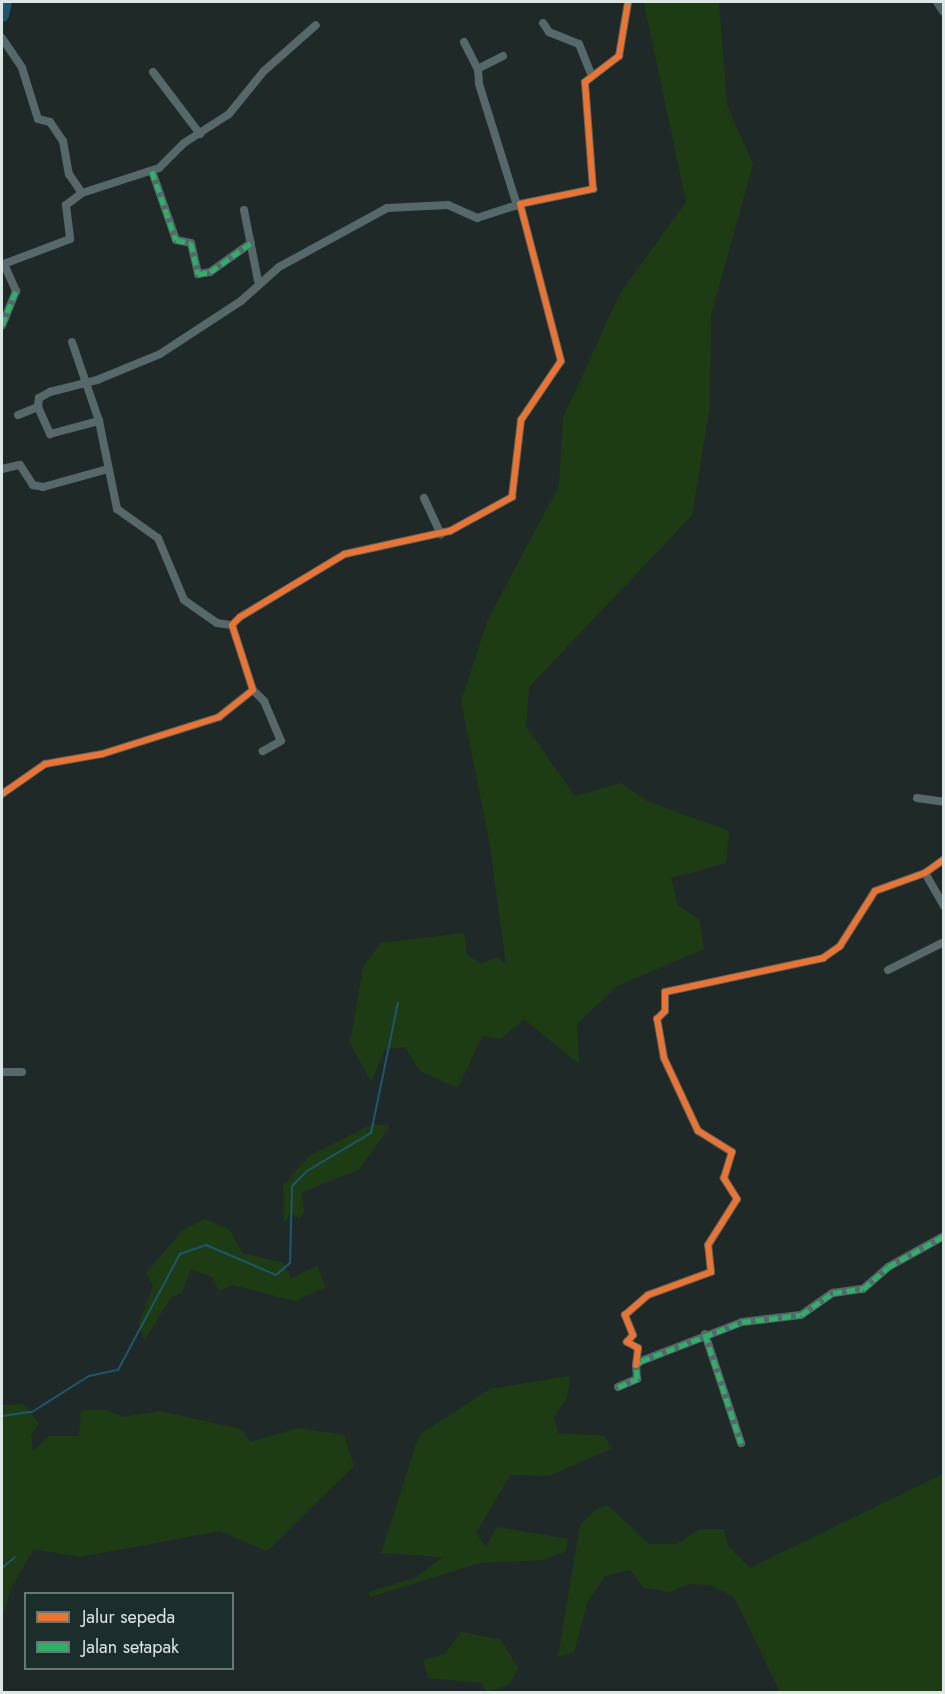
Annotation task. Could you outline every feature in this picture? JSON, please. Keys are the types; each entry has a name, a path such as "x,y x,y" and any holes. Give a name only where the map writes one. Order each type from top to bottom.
{"main road":[{"path":"938,2 944,11"}],"street":[{"path":"18,415 38,407 43,395 88,382 160,354 241,301 258,281 387,208 448,204 477,218 519,204 592,189 584,87 591,74 619,56 628,2"},
{"path":"543,23 549,32 579,44 591,74"},
{"path":"2,325 16,291 2,267 11,258 70,239 66,205 82,193 152,171 251,93 264,71 316,25"},
{"path":"2,38 22,68 40,122 52,123 67,149 69,174 82,193"},
{"path":"72,342 88,382 99,421 117,509 158,538 179,594 217,623 232,625 345,554 388,540 441,534 512,496 521,420 561,361 519,204 496,148 478,69 464,42"},
{"path":"478,69 503,56"},
{"path":"153,72 200,134"},
{"path":"152,171 176,240 192,245 196,272 210,272 251,243"},
{"path":"244,210 258,281"},
{"path":"38,407 50,434 99,421"},
{"path":"2,469 20,465 33,484 43,487 108,469"},
{"path":"424,498 441,534"},
{"path":"232,625 253,690 264,701 281,741 263,751"},
{"path":"2,794 45,764 102,754 209,723 246,700 253,690"},
{"path":"917,798 944,802"},
{"path":"618,1387 637,1379 638,1350 627,1341 633,1335 624,1317 648,1295 711,1272 708,1245 737,1199 724,1177 732,1152 698,1131 664,1058 657,1019 665,1011 665,992 823,958 840,946 875,891 925,873 944,859"},
{"path":"925,873 944,906"},
{"path":"888,970 944,942"},
{"path":"2,1072 22,1072"},
{"path":"636,1365 705,1334 750,1320 801,1315 833,1293 863,1289 893,1263 944,1236"},
{"path":"705,1334 741,1443"}],"green space":[{"path":"719,2 727,105 753,164 711,316 710,405 692,515 529,687 526,727 575,796 621,783 647,801 729,831 726,863 671,878 678,905 699,920 704,949 617,986 577,1024 579,1064 524,1019 501,1039 482,1036 458,1088 420,1071 405,1047 385,1049 371,1082 350,1043 363,967 381,943 464,933 467,955 481,964 497,957 506,964 489,840 461,701 488,619 559,486 563,418 619,295 686,202 644,3"},
{"path":"373,1124 390,1126 359,1170 302,1192 304,1212 299,1219 290,1213 284,1223 283,1186 309,1156"},
{"path":"205,1219 230,1230 242,1253 284,1263 291,1278 317,1266 326,1287 295,1301 232,1285 219,1291 212,1277 191,1269 182,1293 171,1297 144,1341 139,1323 153,1286 146,1273 183,1230"},
{"path":"570,1376 567,1399 554,1416 558,1433 605,1436 611,1449 549,1476 510,1475 476,1533 486,1546 497,1527 568,1539 566,1551 544,1560 480,1563 370,1597 368,1592 415,1578 443,1557 381,1553 419,1435 490,1389"},
{"path":"23,1404 39,1423 31,1435 33,1451 49,1436 79,1436 81,1410 105,1410 124,1417 160,1411 240,1429 251,1442 298,1428 344,1435 354,1466 267,1551 220,1531 80,1557 34,1549 11,1588 2,1618 2,1405"},
{"path":"943,1474 943,1692 780,1692 734,1597 711,1585 689,1584 670,1592 644,1588 630,1570 605,1576 588,1601 574,1652 558,1657 580,1525 597,1509 608,1505 649,1544 677,1544 700,1529 724,1529 728,1546 750,1568"},
{"path":"461,1632 501,1640 518,1668 509,1685 487,1692 482,1683 428,1678 423,1660 445,1654"}],"waterway":[{"path":"2,15 5,2"},
{"path":"2,1416 32,1412 89,1376 118,1370 180,1254 206,1245 276,1275 290,1263 292,1186 307,1171 371,1133 398,1003"},
{"path":"2,1568 15,1557"}],"marked path":[{"path":"152,171 176,240 191,243 198,274 210,272 251,243"},
{"path":"2,325 16,291"},
{"path":"618,1387 637,1379 636,1365 641,1361 742,1322 801,1315 833,1293 863,1289 888,1267 944,1236"},
{"path":"705,1334 741,1443"}],"cycle path":[{"path":"2,794 45,764 102,754 219,717 253,690 232,625 240,617 345,554 450,531 512,497 521,420 561,361 520,204 593,189 585,82 619,56 628,2"},
{"path":"636,1365 638,1348 627,1342 633,1335 625,1315 648,1295 711,1272 708,1245 737,1199 724,1178 732,1152 698,1131 664,1058 657,1019 665,1011 665,992 823,958 840,946 875,891 925,873 944,859"}]}
